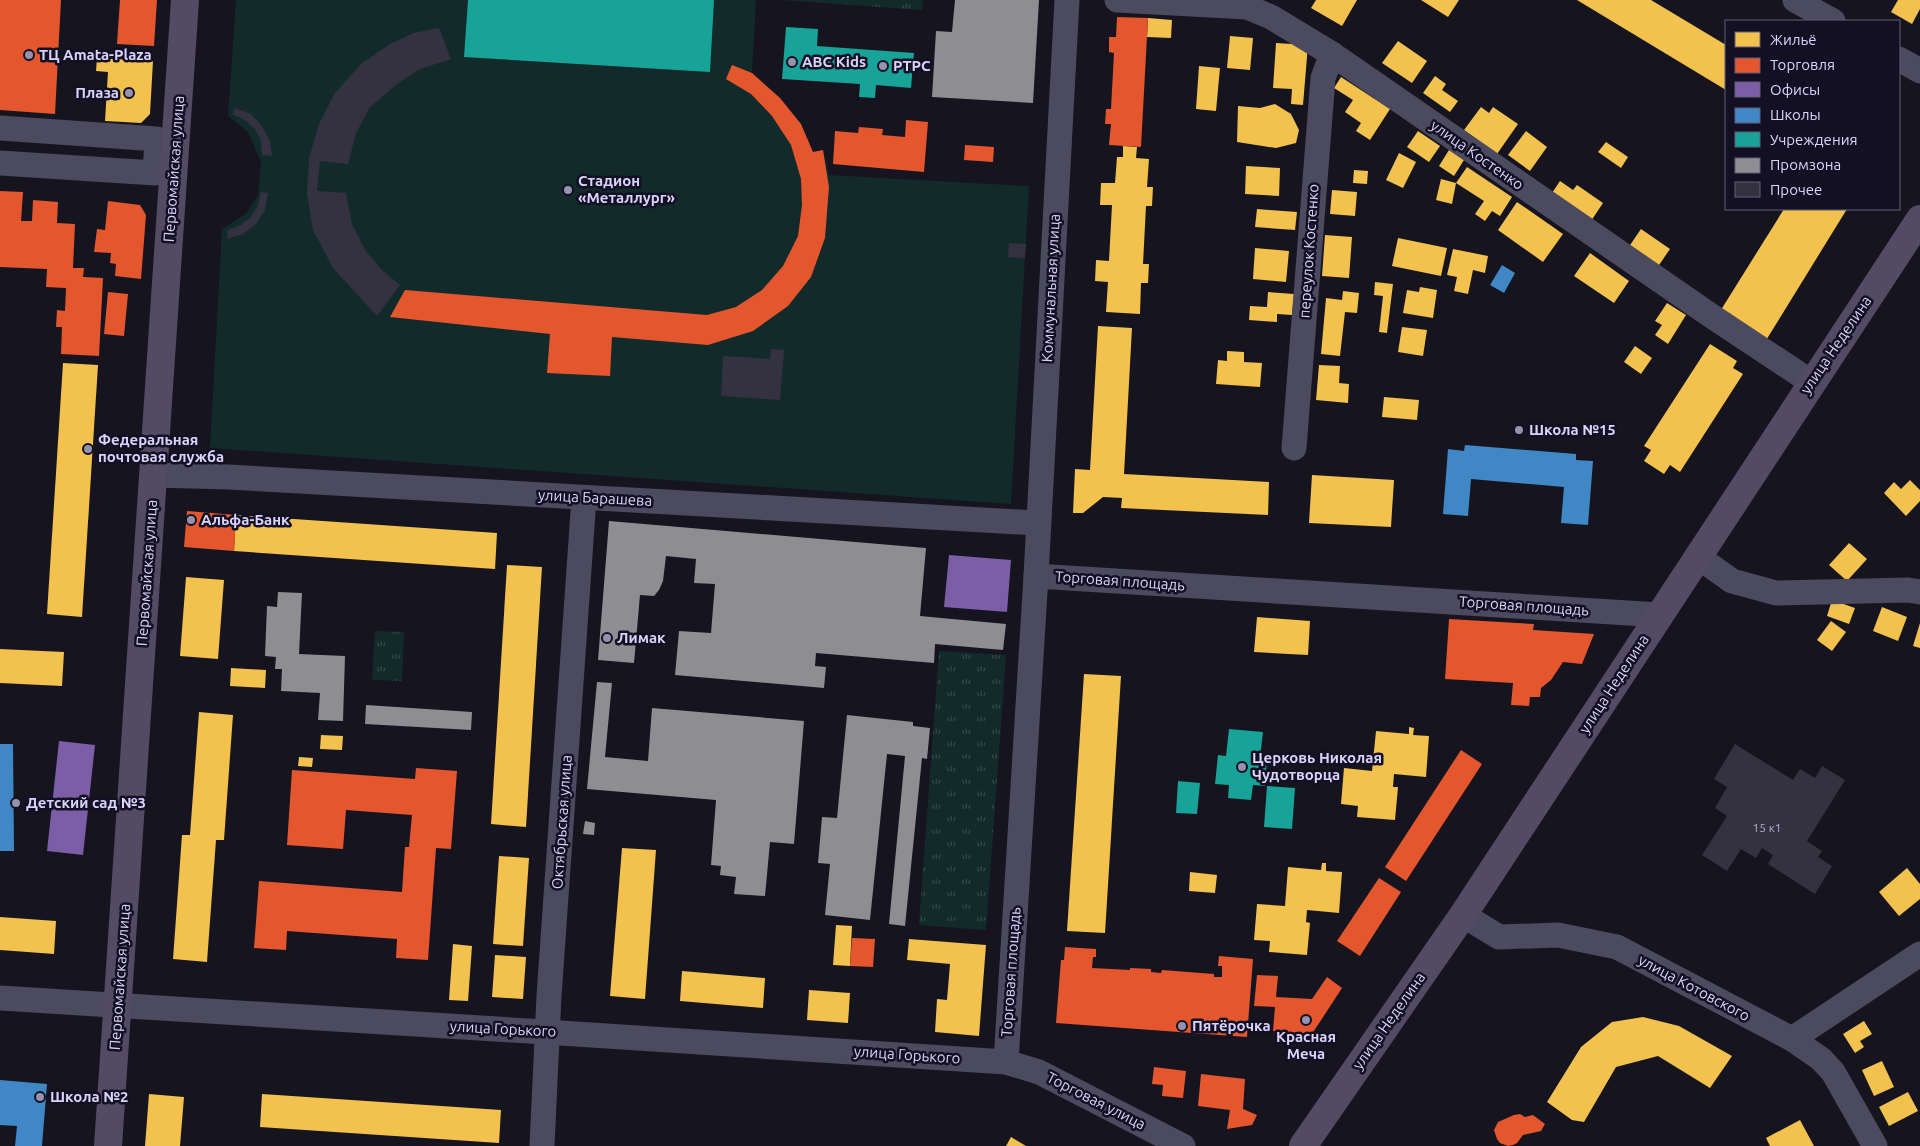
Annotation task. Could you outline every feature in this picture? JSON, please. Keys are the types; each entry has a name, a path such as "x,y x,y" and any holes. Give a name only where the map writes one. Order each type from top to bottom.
{"main road":[{"name":"Первомайская улица","path":"108,1146 185,0"},
{"name":"улица Неделина","path":"1303,1146 1463,915 1811,382 1920,219"}],"street":[{"name":"Коммунальная улица","path":"1036,576 1037,523 1067,0"},
{"name":"улица Костенко","path":"1117,0 1247,7 1271,16 1332,54 1811,382"},
{"path":"1795,0 1831,20"},
{"name":"переулок Костенко","path":"1294,448 1322,78 1332,54"},
{"path":"1900,59 1920,70"},
{"path":"0,128 158,139 155,173 0,163"},
{"name":"улица Барашева","path":"153,475 228,477 1037,523"},
{"name":"Октябрьская улица","path":"542,1146 584,498"},
{"path":"1697,556 1732,581 1776,593 1908,590 1920,592"},
{"name":"Торговая площадь","path":"1006,1062 1036,576 1660,614"},
{"name":"улица Котовского","path":"1463,915 1498,937 1558,936 1617,947 1792,1039 1821,1059 1833,1072 1875,1146"},
{"path":"1792,1039 1920,954"},
{"name":"улица Горького","path":"0,998 1006,1062"},
{"name":"Торговая улица","path":"1006,1062 1039,1072 1183,1146"}],"green space":[{"path":"236,0 756,0 752,73 813,152 823,150 829,175 1029,186 1011,504 210,448 222,229 246,214 258,195 261,162 248,132 228,116"},
{"path":"782,0 923,0 922,10"},
{"path":"375,631 404,632 402,681 372,680"},
{"path":"939,651 1006,655 986,930 919,925"}],"building: Жильё":[{"path":"1316,0 1357,0 1342,26 1311,8"},
{"path":"1421,0 1459,0 1448,17"},
{"path":"1577,0 1651,0 1725,44 1725,89"},
{"path":"1898,0 1920,0 1920,9 1912,24 1891,12"},
{"path":"1148,18 1172,20 1171,38 1147,37"},
{"path":"1230,36 1253,38 1250,70 1227,68"},
{"path":"1398,41 1427,61 1412,83 1382,63"},
{"path":"1276,43 1308,45 1303,105 1291,104 1292,89 1273,88"},
{"name":"Плаза","path":"97,58 153,61 150,114 141,123 105,121 108,72 96,71"},
{"path":"1199,66 1220,68 1216,111 1196,109"},
{"path":"1435,76 1446,84 1442,90 1458,101 1450,112 1423,93"},
{"path":"1341,77 1390,109 1370,140 1356,131 1361,123 1345,112 1353,100 1334,88"},
{"path":"1275,104 1291,114 1299,130 1296,143 1276,148 1237,142 1238,106 1260,108"},
{"path":"1481,107 1489,113 1493,107 1518,124 1497,154 1464,130"},
{"path":"1418,131 1440,146 1429,162 1407,147"},
{"path":"1526,131 1547,147 1530,171 1508,155"},
{"path":"1606,142 1628,157 1621,168 1598,152"},
{"path":"1123,146 1137,147 1136,158 1149,159 1147,187 1153,187 1152,206 1146,206 1143,264 1149,264 1148,283 1141,283 1140,314 1106,312 1108,282 1095,281 1096,260 1109,261 1112,205 1100,205 1101,183 1115,183 1117,157 1123,157"},
{"path":"1449,150 1464,160 1454,176 1439,166"},
{"path":"1399,153 1416,162 1403,188 1386,180"},
{"path":"1246,166 1280,168 1279,196 1245,194"},
{"path":"1467,167 1512,197 1500,216 1492,211 1485,221 1475,214 1484,201 1456,183"},
{"path":"1354,170 1368,171 1367,184 1353,183"},
{"path":"1441,179 1456,183 1452,204 1436,200"},
{"path":"1560,181 1573,190 1577,185 1603,203 1591,221 1552,193"},
{"path":"1332,190 1357,192 1355,216 1330,214"},
{"path":"1517,202 1563,234 1543,262 1498,230"},
{"path":"1257,209 1297,212 1295,230 1255,227"},
{"path":"1783,210 1846,210 1765,342 1719,313"},
{"path":"1641,229 1670,249 1657,268 1628,248"},
{"path":"1325,235 1352,237 1349,278 1322,276"},
{"path":"1398,238 1447,248 1441,276 1392,266"},
{"path":"1255,248 1289,251 1286,282 1253,279"},
{"path":"1453,249 1488,256 1485,273 1473,270 1468,294 1454,291 1457,277 1447,275"},
{"path":"1590,253 1629,281 1614,303 1574,276"},
{"path":"1375,282 1393,284 1387,333 1379,332 1383,296 1374,295"},
{"path":"1420,287 1437,290 1433,318 1403,313 1407,290 1419,292"},
{"path":"1343,291 1359,293 1357,313 1345,312 1340,356 1321,354 1326,298 1342,300"},
{"path":"1268,292 1294,294 1292,315 1277,314 1277,322 1249,320 1250,306 1267,307"},
{"path":"1667,303 1686,315 1668,344 1655,335 1662,325 1655,321"},
{"path":"1098,326 1132,328 1124,474 1269,482 1268,515 1121,508 1122,498 1103,497 1083,513 1073,513 1075,469 1090,470"},
{"path":"1402,327 1427,330 1423,356 1398,352"},
{"path":"1710,344 1737,361 1733,368 1743,374 1680,472 1670,465 1664,474 1644,461 1651,450 1644,446"},
{"path":"1635,346 1652,358 1641,374 1624,362"},
{"path":"1227,351 1244,352 1244,362 1262,363 1260,387 1216,384 1218,360 1227,361"},
{"path":"63,363 98,365 82,617 47,614"},
{"path":"1319,365 1340,366 1339,383 1349,384 1348,403 1316,400"},
{"path":"1384,397 1419,400 1417,420 1382,417"},
{"path":"1312,475 1394,480 1391,527 1309,523"},
{"path":"1910,480 1920,490 1920,501 1906,516 1884,493 1894,482 1901,489"},
{"path":"236,515 497,533 495,569 234,551"},
{"path":"1849,543 1867,559 1847,581 1829,565"},
{"path":"507,565 542,567 526,827 491,824"},
{"path":"186,577 224,580 218,659 180,656"},
{"path":"1832,600 1855,608 1849,624 1827,616"},
{"path":"1882,607 1907,617 1898,641 1873,631"},
{"path":"1257,617 1310,621 1308,655 1254,652"},
{"path":"1831,621 1846,632 1832,651 1817,640"},
{"path":"1920,623 1920,648 1913,646"},
{"path":"0,649 64,652 62,686 0,683"},
{"path":"231,668 266,670 265,688 230,686"},
{"path":"1084,674 1121,676 1105,933 1067,931"},
{"path":"199,712 233,715 224,840 216,840 207,962 173,959 182,835 190,835"},
{"path":"1409,727 1414,728 1413,735 1429,736 1426,777 1394,774 1393,787 1398,787 1395,820 1357,817 1358,806 1341,804 1344,768 1372,771 1376,731 1409,734"},
{"path":"321,735 343,736 342,750 320,749"},
{"path":"299,757 313,758 312,767 298,766"},
{"path":"622,848 656,850 645,999 610,996"},
{"path":"499,856 529,858 523,946 493,944"},
{"path":"1322,863 1326,863 1326,871 1342,872 1339,913 1307,910 1306,922 1310,923 1307,955 1269,952 1270,941 1254,940 1257,904 1285,906 1288,867 1321,870"},
{"path":"1907,868 1920,884 1920,899 1899,916 1879,892"},
{"path":"1190,872 1217,875 1215,893 1189,891"},
{"path":"0,917 56,921 54,954 0,950"},
{"path":"836,925 852,926 850,966 833,965"},
{"path":"909,939 986,945 979,1036 935,1032 937,999 947,1000 950,964 907,960"},
{"path":"453,944 472,946 468,1001 449,1000"},
{"path":"495,955 526,957 523,999 492,997"},
{"path":"682,971 765,978 763,1008 680,1001"},
{"path":"809,990 850,993 848,1023 807,1020"},
{"path":"1643,1017 1679,1026 1732,1056 1710,1088 1658,1056 1616,1067 1584,1122 1572,1120 1547,1102 1581,1047 1612,1022"},
{"path":"1864,1021 1872,1034 1860,1041 1864,1047 1855,1053 1843,1034"},
{"path":"1882,1061 1894,1087 1874,1096 1862,1070"},
{"path":"1908,1092 1918,1111 1889,1126 1879,1107"},
{"path":"149,1094 184,1097 180,1146 145,1146"},
{"path":"262,1094 501,1110 499,1143 260,1127"},
{"path":"1800,1120 1814,1146 1770,1146 1766,1138"},
{"path":"1011,1137 1026,1146 1006,1146"}],"building: Торговля":[{"name":"ТЦ Amata-Plaza","path":"0,0 61,0 55,114 0,110"},
{"path":"120,0 157,0 154,46 117,44"},
{"path":"1117,17 1148,18 1141,147 1109,145 1111,124 1105,124 1106,109 1111,109 1114,53 1109,52 1109,37 1116,37"},
{"path":"732,65 752,73 780,98 801,124 813,152 823,150 829,187 825,238 811,277 788,306 753,331 708,345 612,337 610,376 547,373 550,334 390,317 405,290 707,315 736,307 762,290 783,266 798,236 802,205 801,179 791,145 772,116 751,94 726,79"},
{"path":"906,120 928,122 924,172 833,164 835,131 858,133 859,127 883,129 882,135 905,137"},
{"path":"965,145 994,147 993,162 964,160"},
{"path":"0,191 23,192 21,221 32,221 33,200 58,202 57,223 75,224 73,268 84,268 83,277 103,278 99,356 61,354 62,327 56,327 57,310 65,311 66,288 46,287 47,269 0,267"},
{"path":"108,201 140,205 146,215 141,279 115,276 116,264 110,263 111,253 94,252 97,229 105,230"},
{"path":"108,292 128,294 124,336 104,334"},
{"path":"187,511 236,515 234,551 184,547"},
{"path":"1449,619 1534,624 1533,630 1594,634 1582,664 1563,662 1551,680 1541,688 1540,697 1530,697 1529,706 1511,705 1513,683 1445,679"},
{"path":"1461,750 1482,764 1406,881 1385,867"},
{"path":"416,768 457,771 451,849 436,848 428,960 396,958 397,939 287,931 286,950 254,948 259,881 402,892 405,847 409,847 412,815 346,810 343,849 287,845 292,770 415,779"},
{"path":"1379,878 1401,892 1360,956 1337,941"},
{"path":"852,938 875,939 873,967 850,966"},
{"path":"1065,947 1096,949 1096,957 1093,957 1092,968 1151,969 1151,972 1161,973 1162,970 1214,974 1214,977 1222,977 1222,966 1218,966 1219,956 1253,959 1247,1037 1056,1023 1061,960 1064,960"},
{"path":"1257,975 1278,976 1276,997 1312,999 1327,977 1342,988 1312,1034 1273,1031 1275,1007 1254,1006"},
{"path":"1154,1067 1186,1071 1183,1098 1162,1096 1163,1085 1152,1084"},
{"path":"1201,1074 1245,1079 1243,1109 1257,1115 1252,1125 1227,1129 1230,1110 1198,1106"},
{"path":"1520,1114 1525,1117 1533,1115 1545,1124 1541,1131 1523,1135 1513,1145 1508,1146 1500,1143 1494,1130 1498,1122"}],"building: Офисы":[{"path":"949,555 1011,560 1007,612 944,607"},
{"path":"59,741 95,745 83,855 47,851"}],"building: Школы":[{"path":"1502,265 1515,273 1504,293 1490,285"},
{"path":"1465,445 1576,454 1576,460 1593,461 1588,525 1561,523 1564,487 1471,479 1468,516 1443,514 1448,449 1464,451"},
{"path":"0,744 13,744 14,851 0,851"},
{"path":"0,1080 47,1084 42,1146 15,1146 17,1126 0,1125"}],"building: Учреждения":[{"path":"468,0 714,0 710,72 464,57"},
{"path":"786,27 818,29 817,46 914,53 911,88 876,85 875,98 859,97 860,84 782,79"},
{"name":"Церковь Николая Чудотворца","path":"1229,729 1263,732 1260,758 1267,758 1265,786 1253,785 1251,800 1228,798 1229,785 1215,784 1218,755 1226,756"},
{"path":"1178,781 1200,783 1197,814 1176,813"},
{"path":"1267,786 1295,788 1292,829 1264,827"}],"building: Промзона":[{"path":"955,0 1039,0 1033,103 932,97 936,31 952,32"},
{"path":"609,521 926,548 920,616 1006,624 1003,650 935,644 934,663 816,653 815,666 826,667 824,688 675,675 679,631 711,633 715,584 694,583 696,559 666,556 663,581 659,590 654,596 640,595 634,663 598,660"},
{"path":"278,592 302,593 299,654 345,656 343,721 318,720 320,693 281,691 282,669 275,669 276,657 265,656 267,606 277,607"},
{"path":"597,682 612,683 605,757 648,761 652,708 804,721 794,844 770,842 765,896 734,894 736,877 720,875 721,866 711,865 716,800 587,789"},
{"path":"366,705 472,712 471,730 365,724"},
{"path":"847,715 913,722 913,726 930,728 927,759 922,758 905,926 889,924 905,756 887,754 870,920 825,915 830,864 818,863 822,817 837,818"},
{"path":"585,821 595,823 594,835 583,834"}],"building: Прочее":[{"path":"439,28 451,59 420,69 397,84 370,107 356,133 348,164 320,161 317,191 346,193 352,224 365,250 382,270 400,285 377,316 333,268 313,230 307,194 309,158 319,124 335,93 362,63 390,44 414,33"},
{"path":"235,108 251,114 262,126 270,141 272,156 262,155 261,141 255,129 245,120 232,114"},
{"path":"261,192 268,193 265,210 256,224 243,234 227,239 228,230 241,225 251,217 258,205"},
{"path":"1009,243 1026,244 1025,258 1008,257"},
{"path":"771,349 784,350 780,400 721,396 723,356 770,359"},
{"path":"1735,744 1793,780 1800,769 1815,778 1822,766 1845,780 1807,841 1822,851 1818,857 1832,866 1815,894 1768,864 1773,855 1762,848 1756,858 1741,849 1727,871 1702,855 1727,816 1715,808 1727,787 1714,779"}],"place":[{"name":"ТЦ Amata-Plaza","path":"29,55"},
{"name":"ABC Kids","path":"792,62"},
{"name":"РТРС","path":"883,66"},
{"name":"Плаза","path":"129,93"},
{"name":"Стадион «Металлург»","path":"568,190"},
{"name":"Школа №15","path":"1519,430"},
{"name":"Федеральная почтовая служба","path":"88,449"},
{"name":"Альфа-Банк","path":"191,520"},
{"name":"Лимак","path":"607,638"},
{"name":"Церковь Николая Чудотворца","path":"1242,767"},
{"name":"Детский сад №3","path":"16,803"},
{"name":"Красная Меча","path":"1306,1020"},
{"name":"Пятёрочка","path":"1182,1026"},
{"name":"Школа №2","path":"40,1097"}]}
